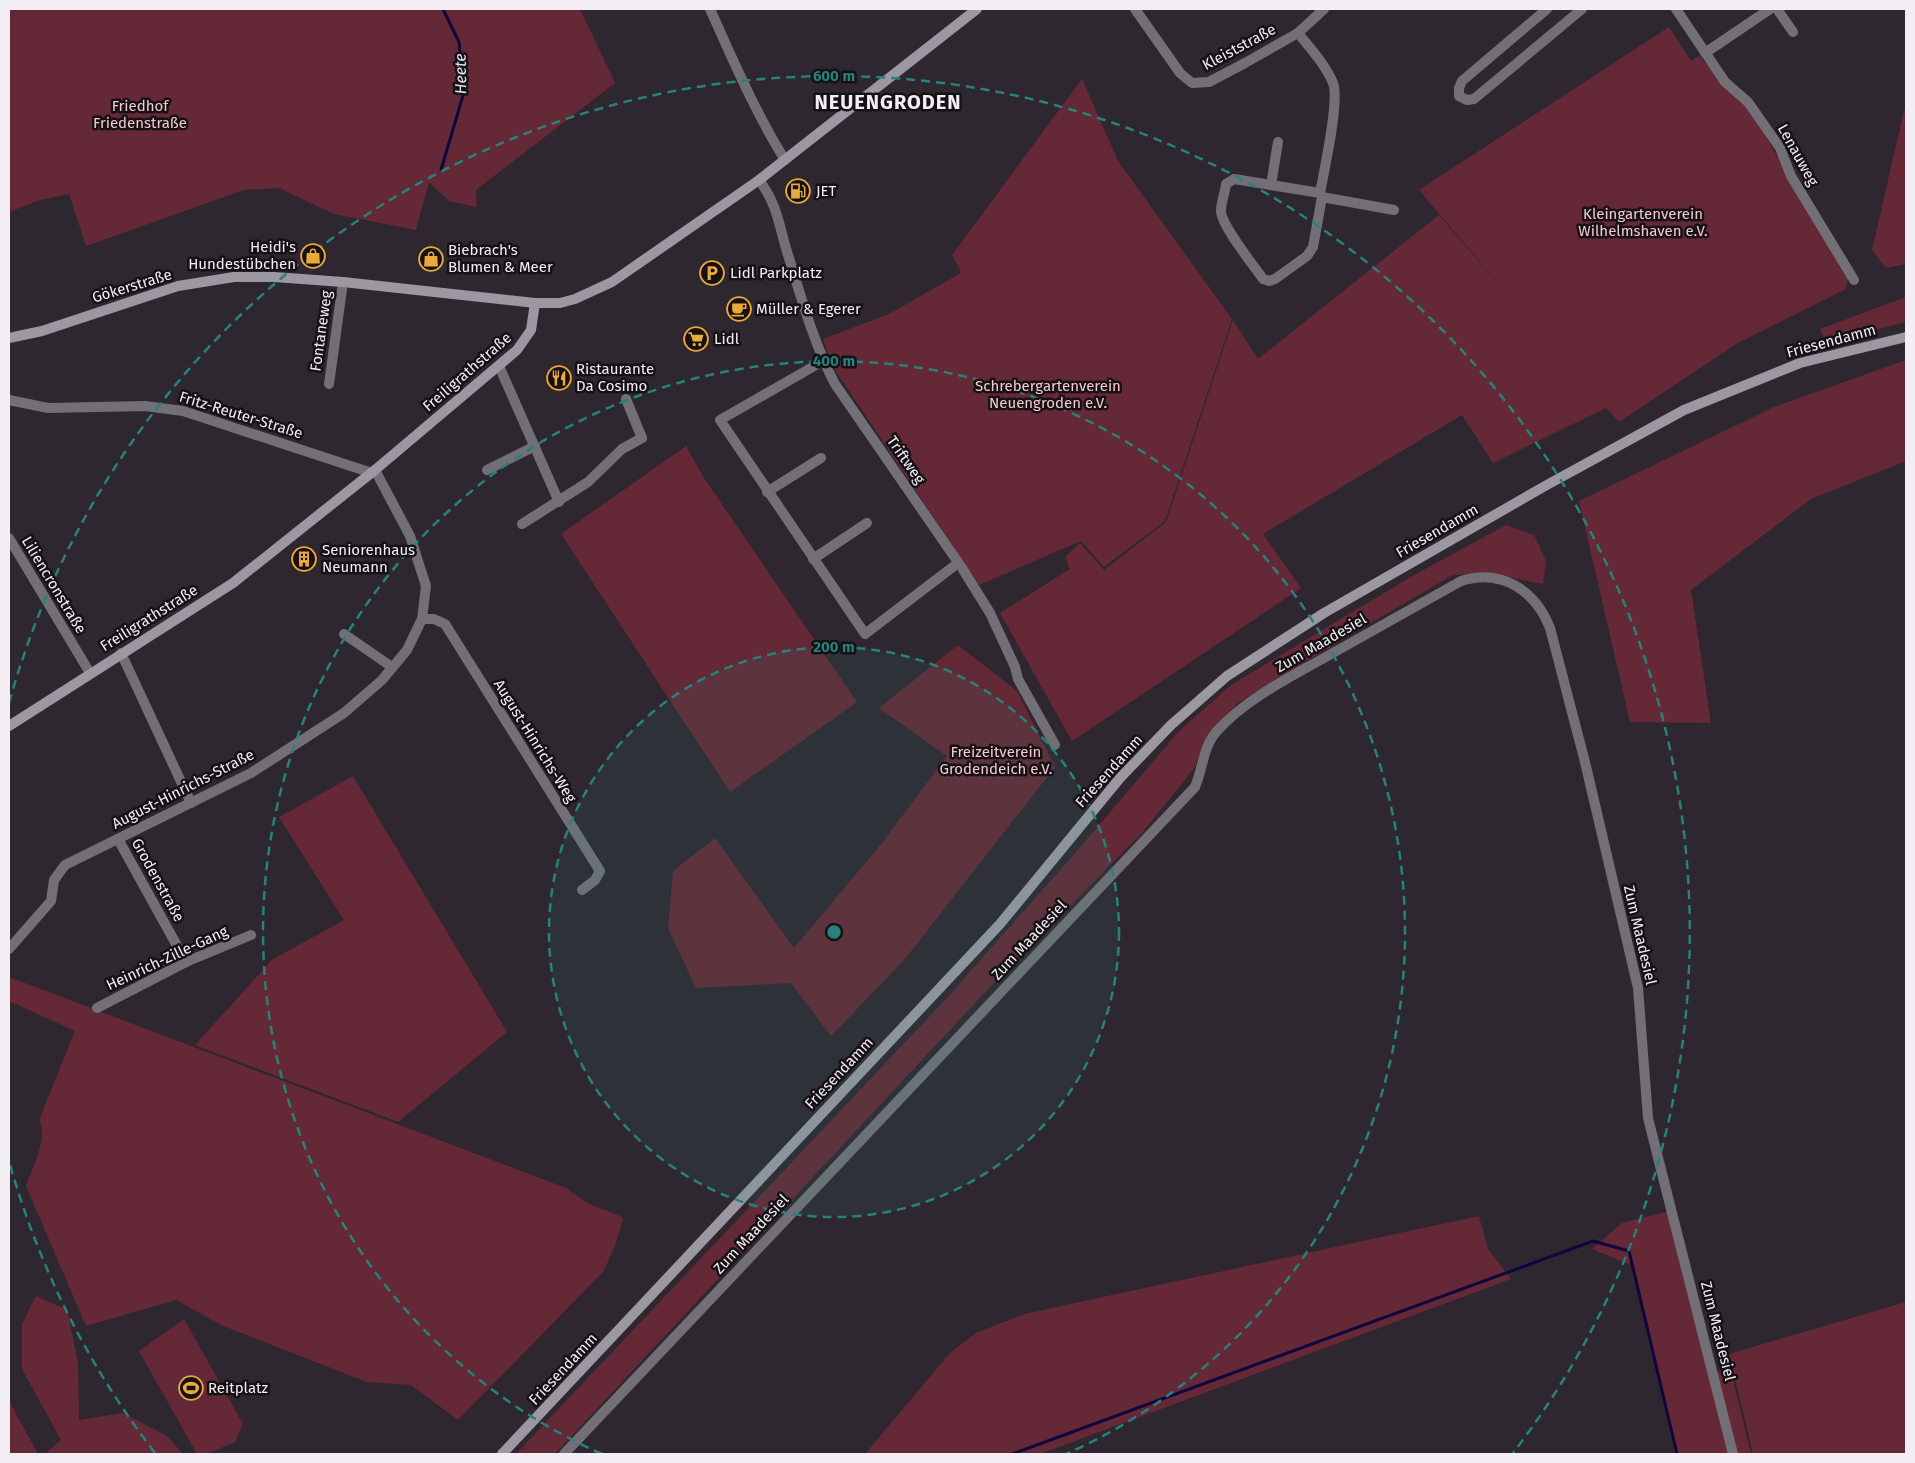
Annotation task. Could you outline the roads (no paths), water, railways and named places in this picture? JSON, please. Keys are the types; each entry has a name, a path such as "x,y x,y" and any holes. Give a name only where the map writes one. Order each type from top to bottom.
{"main road":[{"path":"535,304 575,299 612,282 759,180 977,9"},
{"name":"Gökerstraße","path":"9,338 42,331 150,294 216,279 274,277 343,282 535,304"},
{"name":"Freiligrathstraße","path":"9,726 233,583 374,471 499,366 525,340 530,330 535,304"},
{"name":"Friesendamm","path":"502,1454 1000,924 1120,778 1171,725 1227,676 1324,613 1545,486 1684,410 1800,363 1906,337"}],"street":[{"path":"710,9 751,98 772,140 785,160"},
{"name":"Kleiststraße","path":"1135,9 1180,73 1192,83 1209,82 1298,33 1324,9"},
{"path":"1547,9 1462,81 1459,88 1459,96 1467,100 1474,99 1582,9"},
{"name":"Lenauweg","path":"1676,9 1725,82 1748,102 1780,148 1791,176 1854,280"},
{"path":"1705,53 1770,9"},
{"path":"1777,9 1793,32"},
{"path":"1298,33 1326,70 1334,85 1335,101 1321,195 1313,247 1307,256 1269,281 1263,279 1223,220 1221,212 1226,184 1234,179 1271,185 1321,195 1394,210"},
{"path":"1271,185 1278,142"},
{"name":"Triftweg","path":"759,180 775,205 788,258 823,361 840,391 990,613 1015,667 1018,679 1056,745"},
{"name":"Fontaneweg","path":"329,384 343,282"},
{"path":"823,361 720,420 767,492 865,634 958,563"},
{"path":"499,366 559,502"},
{"path":"522,524 588,482 622,449 642,438 626,399"},
{"name":"Fritz-Reuter-Straße","path":"9,400 48,408 145,406 183,411 374,471"},
{"path":"487,470 535,446"},
{"path":"767,492 821,458"},
{"name":"August-Hinrichs-Straße","path":"9,949 51,901 54,880 64,865 251,773 344,713 382,680 407,650 422,619 426,586 410,536 374,471"},
{"path":"813,559 867,523"},
{"name":"Liliencronstraße","path":"9,538 90,673"},
{"name":"Zum Maadesiel","path":"564,1454 1195,787 1207,749 1217,731 1243,708 1282,682 1461,581 1472,577 1496,578 1520,587 1542,608 1550,628 1585,762 1638,988 1648,1118 1733,1454"},
{"name":"August-Hinrichs-Weg","path":"422,619 434,619 445,624 600,871 595,880 582,890"},
{"path":"344,634 392,667"},
{"path":"121,653 191,803"},
{"name":"Grodenstraße","path":"118,839 186,962"},
{"name":"Heinrich-Zille-Gang","path":"97,1008 186,962 251,935"}],"waterway":[{"name":"Heete","path":"441,170 464,92 459,42 443,9"},
{"path":"1012,1454 1593,1241 1629,1251 1677,1454"}],"place":[{"name":"JET","path":"798,191"},
{"name":"Heidi's Hundestübchen","path":"313,256"},
{"name":"Biebrach's Blumen & Meer","path":"431,259"},
{"name":"Lidl Parkplatz","path":"712,273"},
{"name":"Müller & Egerer","path":"739,309"},
{"name":"Lidl","path":"696,339"},
{"name":"Ristaurante Da Cosimo","path":"559,378"},
{"name":"Seniorenhaus Neumann","path":"304,559"},
{"name":"Reitplatz","path":"191,1388"}],"district":[{"name":"NEUENGRODEN","path":"888,102"}],"park label":[{"name":"Friedhof Friedenstraße","path":"140,114"},
{"name":"Kleingartenverein Wilhelmshaven e.V.","path":"1643,222"},
{"name":"Schrebergartenverein Neuengroden e.V.","path":"1048,394"},
{"name":"Freizeitverein Grodendeich e.V.","path":"996,760"}]}
